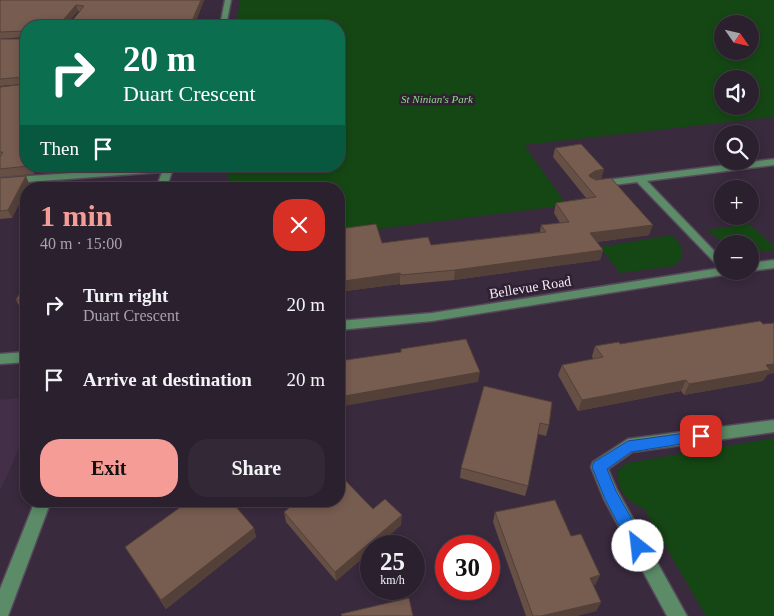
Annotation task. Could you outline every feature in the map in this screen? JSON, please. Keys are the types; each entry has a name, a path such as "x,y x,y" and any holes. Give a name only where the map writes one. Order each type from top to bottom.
{"street":[{"path":"224,20 228,0"},
{"path":"593,185 774,162"},
{"path":"0,181 117,172"},
{"path":"640,179 714,257"},
{"path":"759,266 774,264"},
{"name":"Bellevue Road","path":"345,325 432,317 714,273"},
{"path":"0,359 20,357"},
{"path":"677,616 610,494 599,467 628,446 774,426"},
{"path":"0,613 41,507"}],"shaded area":[{"path":"20,398 20,446 0,491 0,400"}],"green space":[{"name":"St Ninian's Park","path":"240,0 774,0 774,117 524,145 567,205 345,233 345,182 231,182 225,172 345,172 345,20 237,20"},
{"path":"750,225 774,246 774,250 759,251 759,235 714,235 707,230"},
{"path":"672,235 679,243 682,251 681,259 673,266 620,273 600,247"},
{"path":"774,438 774,616 706,616 644,509 632,502 624,494 619,484 618,470 627,463"}],"building":[{"path":"0,0 201,0 192,20 73,20 84,6 76,5 64,20 20,20 20,31 0,32"},
{"path":"0,39 20,39 20,77 0,79"},
{"path":"20,85 20,167 0,169 0,157 3,152 0,152 0,87"},
{"path":"581,144 604,169 595,171 589,175 590,177 596,180 611,178 653,225 590,233 603,250 455,270 401,275 400,273 345,281 345,228 376,224 382,243 428,237 431,245 546,232 541,225 569,222 556,203 596,197 555,148"},
{"path":"26,176 23,182 20,182 20,187 8,210 0,211 0,178"},
{"path":"760,321 763,324 774,323 774,364 766,365 770,370 689,384 686,380 582,400 562,365 603,357 595,346 619,342 620,344"},
{"path":"466,339 480,372 345,396 345,360 401,352 401,349"},
{"path":"484,386 552,402 549,425 540,423 528,486 461,468"},
{"path":"345,480 373,509 385,499 402,515 378,535 360,535 360,551 335,572 284,512 290,507 345,507"},
{"path":"555,500 571,536 581,534 600,575 590,578 601,602 541,616 533,616 495,512"},
{"path":"181,507 236,507 254,528 161,600 125,547"},
{"path":"400,600 409,600 413,616 342,616 341,614"}],"route":[{"path":"638,546 610,494 599,467 628,446 701,436"}]}
